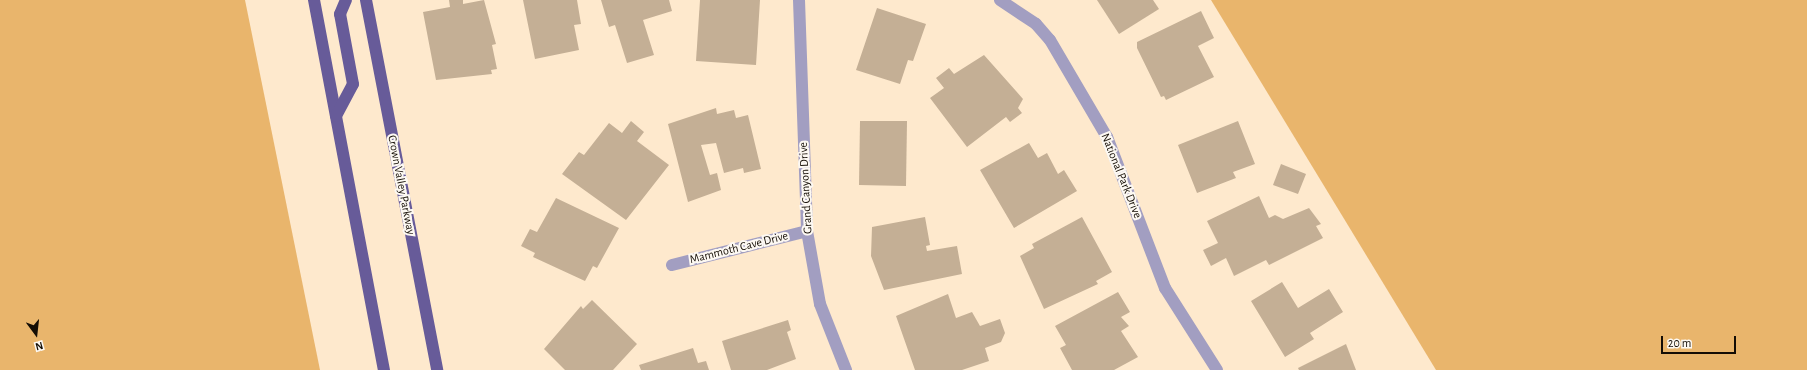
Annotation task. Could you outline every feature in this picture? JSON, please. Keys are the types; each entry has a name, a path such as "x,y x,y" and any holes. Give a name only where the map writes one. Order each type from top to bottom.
{"main road":[{"path":"314,0 384,370"},
{"path":"336,116 353,84 340,14 346,0"},
{"name":"Crown Valley Parkway","path":"366,0 437,370"}],"street":[{"name":"Grand Canyon Drive","path":"799,0 807,231 820,304 846,370"},
{"name":"National Park Drive","path":"1000,0 1036,24 1050,40 1107,137 1165,288 1217,370"},
{"name":"Mammoth Cave Drive","path":"672,265 807,231"}],"shaded area":[{"path":"0,0 245,0 320,370 0,370"},
{"path":"1211,0 1807,0 1807,370 1436,370"}],"building":[{"path":"449,0 463,0 463,4 484,0 496,44 492,45 497,69 491,70 492,74 436,80 423,12 450,7"},
{"path":"523,0 577,0 581,24 574,25 579,50 535,59"},
{"path":"601,0 669,0 672,11 643,20 654,55 627,63 615,25 609,27"},
{"path":"700,0 760,0 756,65 696,61"},
{"path":"1097,0 1153,0 1159,9 1119,34"},
{"path":"877,8 926,24 913,61 908,60 900,84 856,70"},
{"path":"1201,11 1214,38 1198,46 1214,77 1166,100 1164,96 1161,97 1137,48 1137,42"},
{"path":"984,55 1023,99 1018,108 1022,113 1010,122 1006,117 967,147 930,98 944,88 936,78 949,68 954,74"},
{"path":"716,108 717,114 734,110 736,118 748,115 761,169 744,173 743,168 724,173 716,143 701,145 710,175 717,173 721,190 688,202 668,124"},
{"path":"631,121 644,132 637,141 669,165 626,220 562,174 579,152 584,155 609,123 622,133"},
{"path":"860,121 907,121 906,186 859,185"},
{"path":"1238,121 1255,164 1233,172 1236,178 1197,193 1178,145"},
{"path":"1029,143 1038,158 1047,153 1058,174 1064,170 1077,191 1014,228 980,170"},
{"path":"1281,164 1306,174 1298,194 1273,185"},
{"path":"1259,196 1269,218 1275,215 1283,219 1309,208 1321,224 1316,226 1323,238 1269,265 1266,260 1234,276 1226,258 1211,266 1203,250 1218,243 1207,221"},
{"path":"556,198 619,228 597,268 593,266 585,281 533,257 535,253 521,246 530,229 537,232"},
{"path":"925,217 930,245 926,246 927,251 957,246 962,274 884,290 871,256 872,227"},
{"path":"1082,217 1112,272 1096,281 1098,284 1044,309 1020,256 1034,248 1032,244"},
{"path":"1282,282 1298,308 1329,289 1343,312 1310,333 1314,339 1285,357 1251,301"},
{"path":"1118,292 1130,312 1121,317 1129,326 1121,331 1138,357 1114,370 1072,370 1060,348 1066,345 1055,326"},
{"path":"948,294 956,318 972,312 980,326 1000,319 1005,333 1001,342 985,348 989,361 962,370 915,370 896,316"},
{"path":"592,300 637,344 613,370 565,370 544,349 581,306 583,309"},
{"path":"788,320 791,330 787,332 796,359 767,370 731,370 722,341"},
{"path":"1346,344 1356,370 1299,370 1298,368"},
{"path":"693,348 698,363 706,361 709,370 641,370 639,365"}]}
